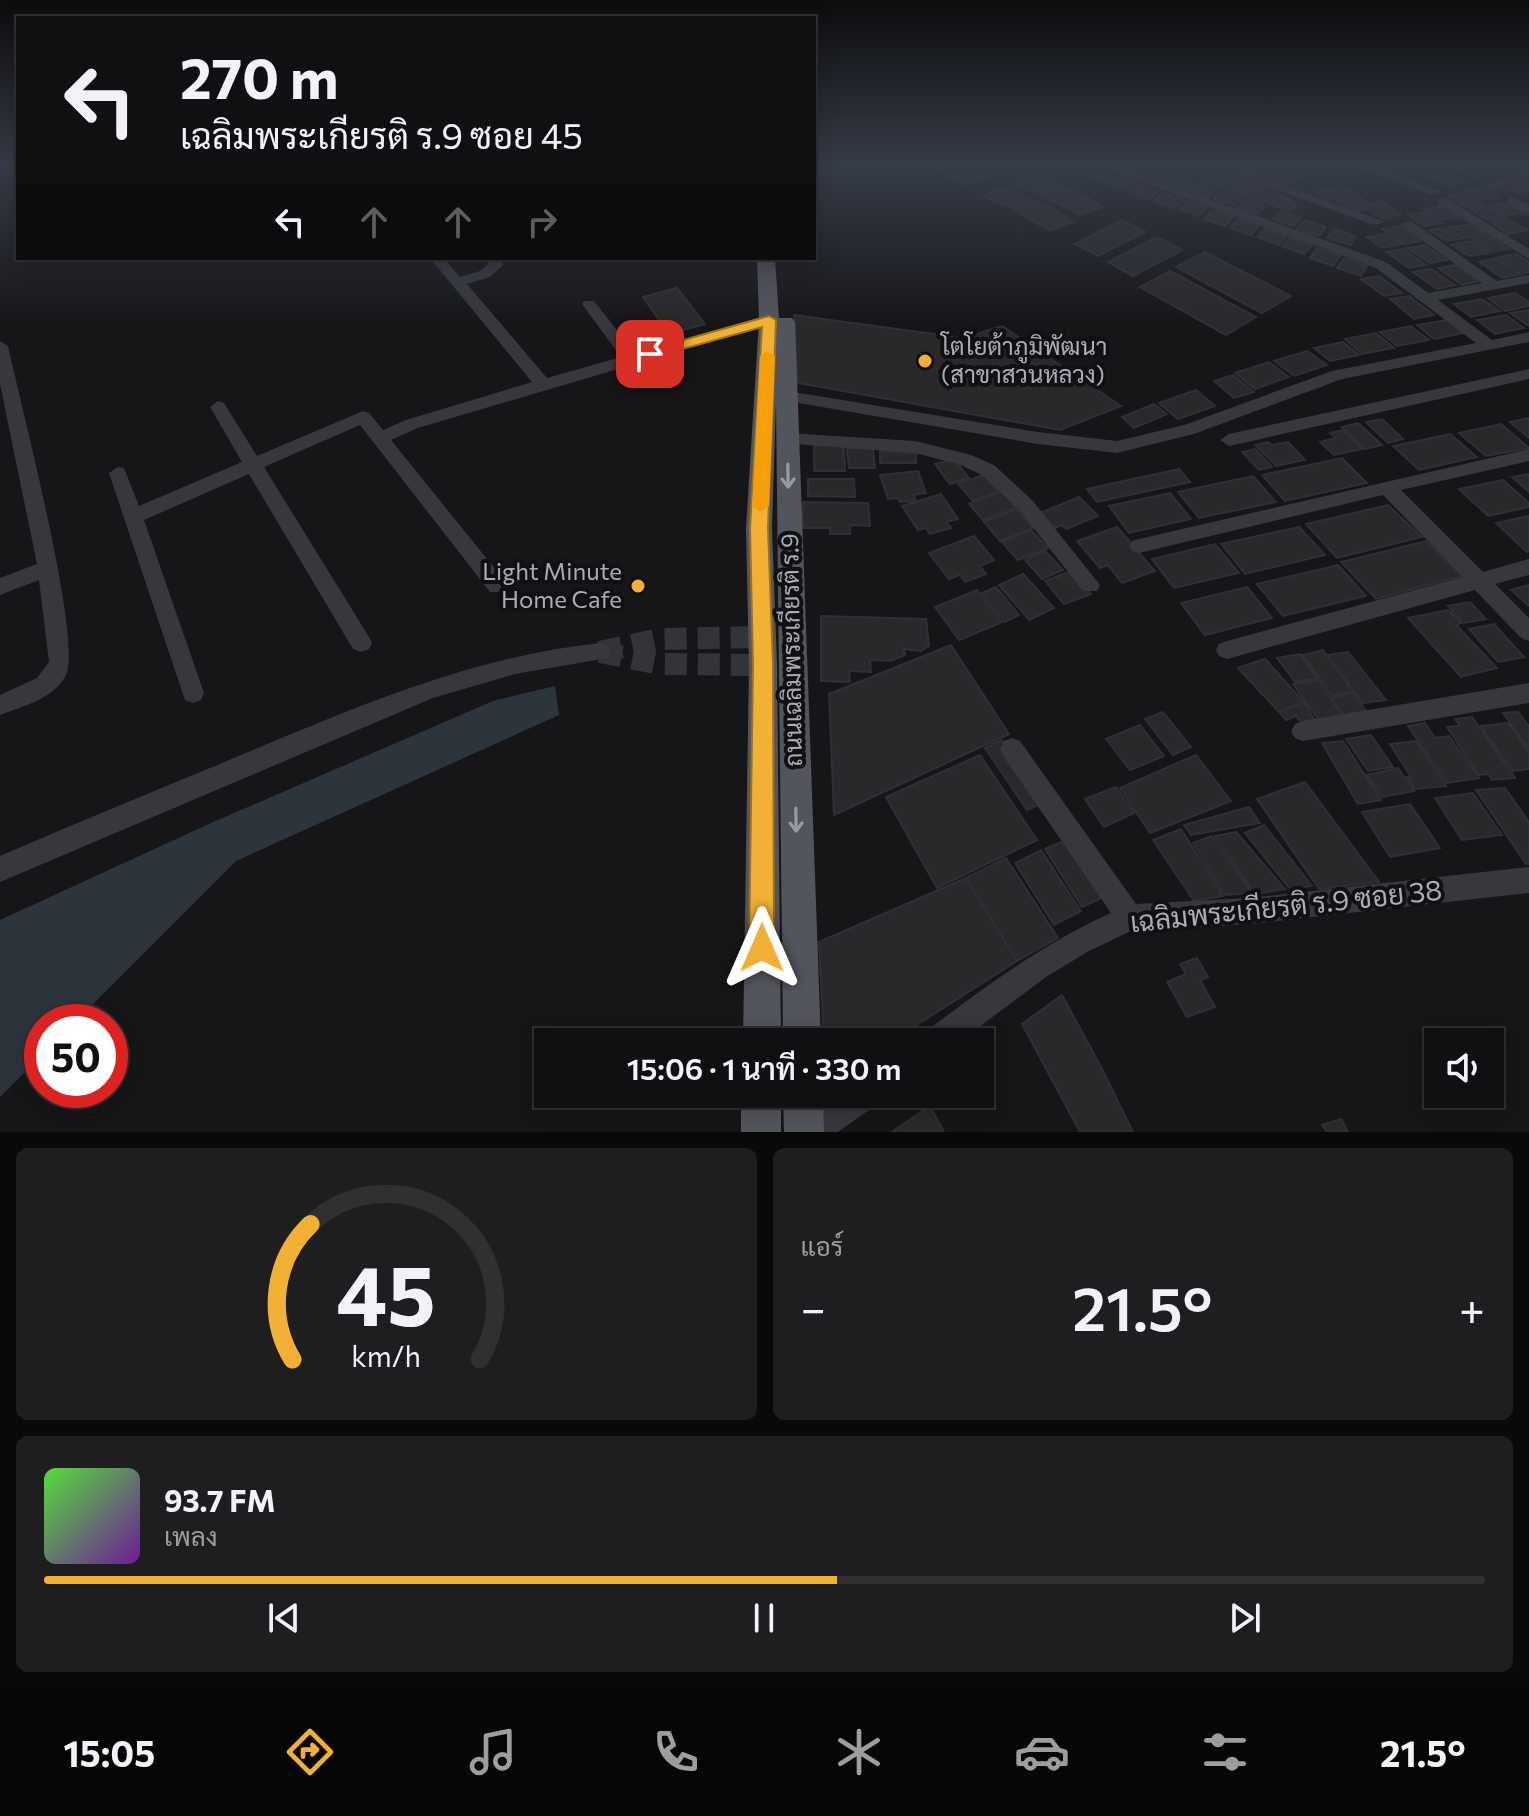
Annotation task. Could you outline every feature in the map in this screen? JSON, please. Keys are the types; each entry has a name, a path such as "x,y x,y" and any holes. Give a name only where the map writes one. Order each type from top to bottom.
{"main road":[{"name":"ถนนเฉลิมพระเกียรติ ร.9","path":"762,1028 763,665 759,528 769,320 766,260"},
{"name":"ถนนเฉลิมพระเกียรติ ร.9","path":"783,260 802,1028"},
{"path":"761,1108 761,1132"},
{"path":"803,1108 804,1132"}],"street":[{"path":"1251,218 1381,265 1489,345"},
{"path":"1366,218 1378,222"},
{"path":"1472,218 1529,255"},
{"path":"1406,224 1494,285"},
{"path":"439,260 543,384"},
{"path":"458,282 485,274 496,265 493,260"},
{"path":"1426,298 1529,279"},
{"path":"589,304 631,359"},
{"path":"378,439 543,384 769,320"},
{"path":"787,396 1038,438 1117,447 1188,430 1338,375 1529,337"},
{"path":"0,346 7,418 48,568 60,662 59,673 47,684 0,705"},
{"path":"1229,440 1529,374"},
{"path":"218,407 361,643"},
{"path":"135,516 363,417 497,586"},
{"path":"787,439 923,448 989,471 1014,493 1090,585"},
{"path":"1139,546 1529,455"},
{"path":"118,473 193,693"},
{"path":"1387,487 1529,632"},
{"path":"1227,650 1529,567"},
{"path":"0,587 48,568"},
{"path":"0,869 339,725 470,676 556,655 600,652"},
{"path":"1303,731 1529,693"},
{"path":"1012,749 1130,918"},
{"name":"เฉลิมพระเกียรติ ร.9 ซอย 38","path":"954,1028 1036,967 1079,941 1130,918 1249,911 1529,880"},
{"path":"812,1132 845,1108"}],"shaded area":[{"path":"555,686 559,715 236,861 93,1004 24,1004 24,1073 0,1097 0,920 211,823 493,701"}],"building":[{"path":"1028,218 1067,218 1073,222 1050,231"},
{"path":"1205,218 1232,218 1225,226"},
{"path":"1274,218 1300,218 1294,226"},
{"path":"1412,218 1434,218 1442,223 1424,226"},
{"path":"1238,219 1259,226 1251,235 1230,228"},
{"path":"1508,219 1527,230 1508,234 1491,222"},
{"path":"1122,220 1145,232 1098,256 1075,244"},
{"path":"1305,220 1326,227 1319,236 1297,229"},
{"path":"1471,224 1488,235 1470,238 1453,227"},
{"path":"1399,226 1420,241 1404,244 1382,229"},
{"path":"1448,227 1465,238 1447,241 1429,230"},
{"path":"1265,228 1286,236 1279,245 1257,237"},
{"path":"1334,229 1356,236 1350,245 1327,238"},
{"path":"1386,234 1401,244 1382,248 1367,237"},
{"path":"1157,237 1182,250 1133,276 1108,262"},
{"path":"1290,237 1312,245 1304,254 1282,246"},
{"path":"1491,237 1509,249 1491,252 1473,240"},
{"path":"1470,241 1488,253 1469,256 1452,245"},
{"path":"1424,245 1447,260 1430,263 1407,248"},
{"path":"1317,248 1340,256 1333,266 1310,258"},
{"path":"1403,249 1426,265 1409,268 1386,252"},
{"path":"1205,252 1291,296 1262,313 1176,267"},
{"path":"1516,254 1529,262 1529,272 1524,273 1499,257"},
{"path":"1344,258 1367,266 1361,276 1337,268"},
{"path":"1496,258 1521,274 1503,278 1479,262"},
{"path":"1455,265 1480,281 1462,285 1438,268"},
{"path":"1431,269 1455,285 1437,289 1413,272"},
{"path":"1170,271 1256,317 1226,335 1140,287"},
{"path":"1379,276 1402,293 1384,296 1361,279"},
{"path":"677,288 705,324 669,334 643,297"},
{"path":"1515,293 1529,302 1529,306 1505,311 1488,298"},
{"path":"1409,296 1434,315 1414,319 1390,299"},
{"path":"1482,299 1500,311 1471,317 1454,304"},
{"path":"1529,310 1529,326 1510,313"},
{"name":"โตโยต้าภูมิพัฒนา (สาขาสวนหลวง)","path":"794,315 963,338 1002,326 1121,406 1060,430 798,383"},
{"path":"1506,315 1524,328 1495,334 1477,320"},
{"path":"1446,320 1464,333 1434,339 1417,325"},
{"path":"1411,326 1429,340 1397,346 1380,332"},
{"path":"1376,333 1394,348 1362,354 1345,339"},
{"path":"1343,342 1359,355 1330,361 1314,348"},
{"path":"1307,351 1327,365 1294,376 1274,361"},
{"path":"1269,362 1289,377 1255,389 1235,373"},
{"path":"1233,375 1254,392 1234,398 1214,381"},
{"path":"1196,390 1215,406 1178,419 1159,403"},
{"path":"1154,404 1167,414 1134,428 1122,417"},
{"path":"1529,418 1529,438 1510,422"},
{"path":"1382,419 1403,439 1388,443 1366,422"},
{"path":"1358,423 1382,445 1365,449 1342,427"},
{"path":"1501,424 1529,448 1486,456 1459,433"},
{"path":"1342,430 1362,449 1334,455 1320,442 1336,438 1330,433"},
{"path":"1450,434 1477,457 1419,470 1393,446"},
{"path":"1268,442 1272,445 1288,442 1305,460 1276,466 1255,445"},
{"path":"814,444 844,445 845,471 814,471"},
{"path":"847,448 873,448 875,468 849,468"},
{"path":"1255,449 1272,467 1259,470 1242,452"},
{"path":"880,451 916,453 916,463 880,463"},
{"path":"1342,458 1367,483 1285,501 1262,475"},
{"path":"954,459 969,478 950,484 935,464"},
{"path":"1179,469 1190,482 1097,502 1087,489"},
{"path":"918,471 926,493 914,495 916,501 888,499 880,475"},
{"path":"1529,474 1529,492 1512,477"},
{"path":"983,475 998,491 973,501 958,484"},
{"path":"1253,476 1276,502 1199,518 1178,492"},
{"path":"808,479 854,479 855,497 808,496"},
{"path":"1503,480 1529,503 1529,507 1488,516 1459,489"},
{"path":"1002,492 1016,508 983,520 969,504"},
{"path":"1170,493 1191,519 1129,533 1109,506"},
{"path":"941,494 958,519 946,522 951,528 930,534 926,528 918,530 902,506"},
{"path":"1079,497 1098,516 1066,529 1062,525 1052,529 1038,514"},
{"path":"803,502 868,503 870,526 850,525 850,534 830,534 830,528 803,528"},
{"path":"1388,505 1422,537 1337,558 1306,524"},
{"path":"1017,509 1033,528 1000,541 984,522"},
{"path":"1529,516 1529,551 1527,552 1496,523"},
{"path":"1117,527 1155,571 1122,583 1108,565 1100,568 1077,541"},
{"path":"1299,527 1325,555 1245,574 1221,544"},
{"path":"1031,530 1048,548 1018,560 1002,542"},
{"path":"974,536 994,560 980,566 986,574 965,582 960,575 949,579 929,553"},
{"path":"1426,541 1462,576 1376,599 1341,562"},
{"path":"1215,544 1239,573 1174,588 1152,559"},
{"path":"1045,551 1063,570 1042,579 1025,560"},
{"path":"1338,565 1366,596 1283,616 1257,584"},
{"path":"1072,571 1091,594 1064,604 1045,581"},
{"path":"1023,574 1054,608 1029,620 999,585"},
{"path":"1529,585 1529,606 1511,590"},
{"path":"996,587 1019,615 1005,622 982,593"},
{"path":"1247,587 1272,618 1205,635 1181,603"},
{"path":"977,590 1002,622 959,640 935,607"},
{"path":"1470,602 1486,619 1463,623 1448,606"},
{"path":"1448,610 1461,623 1456,625 1497,668 1461,677 1408,618"},
{"path":"821,616 926,619 929,646 921,651 904,649 905,655 891,661 870,660 871,672 849,671 850,682 821,681"},
{"path":"1494,624 1524,657 1498,662 1469,629"},
{"path":"951,645 1009,734 834,815 829,694"},
{"path":"1323,650 1353,691 1332,696 1303,655"},
{"path":"1348,652 1386,700 1363,703 1327,655"},
{"path":"1300,654 1317,678 1295,682 1277,658"},
{"path":"1265,659 1304,702 1279,712 1238,668"},
{"path":"1318,680 1342,715 1318,719 1293,684"},
{"path":"1354,693 1367,713 1344,716 1332,698"},
{"path":"1304,702 1314,719 1301,722 1296,716 1286,720 1279,712"},
{"path":"1163,712 1191,747 1173,755 1145,719"},
{"path":"1518,712 1529,727 1529,749 1503,713"},
{"path":"1472,717 1515,778 1492,780 1488,774 1479,775 1447,727 1460,726 1455,719"},
{"path":"1425,723 1435,738 1449,736 1479,778 1447,783 1408,726"},
{"path":"1508,723 1529,752 1529,769 1513,771 1480,726"},
{"path":"1140,725 1164,756 1130,770 1106,739"},
{"path":"1371,735 1393,767 1368,771 1346,739"},
{"path":"1002,740 1045,802 1027,810 985,748"},
{"path":"1343,741 1381,800 1358,804 1322,743"},
{"path":"1416,741 1446,786 1415,789 1407,777 1411,777 1390,744"},
{"path":"980,755 1037,840 937,888 886,797"},
{"path":"1196,755 1231,801 1150,833 1120,788"},
{"path":"1398,768 1414,791 1382,797 1367,775"},
{"path":"1305,782 1379,882 1319,889 1257,799"},
{"path":"1116,787 1134,813 1104,827 1085,799"},
{"path":"1505,788 1529,822 1529,864 1526,864 1476,790"},
{"path":"1473,793 1502,835 1462,840 1435,798"},
{"path":"1410,804 1440,848 1390,857 1362,812"},
{"path":"1249,807 1260,823 1191,835 1184,825"},
{"path":"1264,825 1312,886 1290,889 1245,833"},
{"path":"1181,829 1223,896 1194,901 1153,840"},
{"path":"1236,832 1285,889 1255,894 1215,836"},
{"path":"1212,836 1252,893 1225,895 1193,843"},
{"path":"1070,838 1108,895 1082,907 1045,849"},
{"path":"1041,850 1081,911 1054,925 1015,863"},
{"path":"1006,858 1058,938 1017,961 966,878"},
{"path":"966,878 1017,961 912,1028 823,1028 819,942"},
{"path":"1197,958 1208,977 1200,980 1215,1007 1187,1017 1167,982 1186,974 1180,964"},
{"path":"1062,995 1133,1132 1080,1132 1022,1024"},
{"path":"931,1108 944,1132 892,1132"},
{"path":"1341,1119 1348,1132 1327,1132 1322,1125"}],"tunnel":[{"path":"762,637 660,639 600,652 661,664 763,665"}],"slow traffic":[{"path":"760,506 767,356"}],"place":[{"name":"โตโยต้าภูมิพัฒนา (สาขาสวนหลวง)","path":"925,361"},
{"name":"Light Minute Home Cafe","path":"638,586"}],"route":[{"path":"650,354 769,320 759,528 763,665 762,948"}]}
